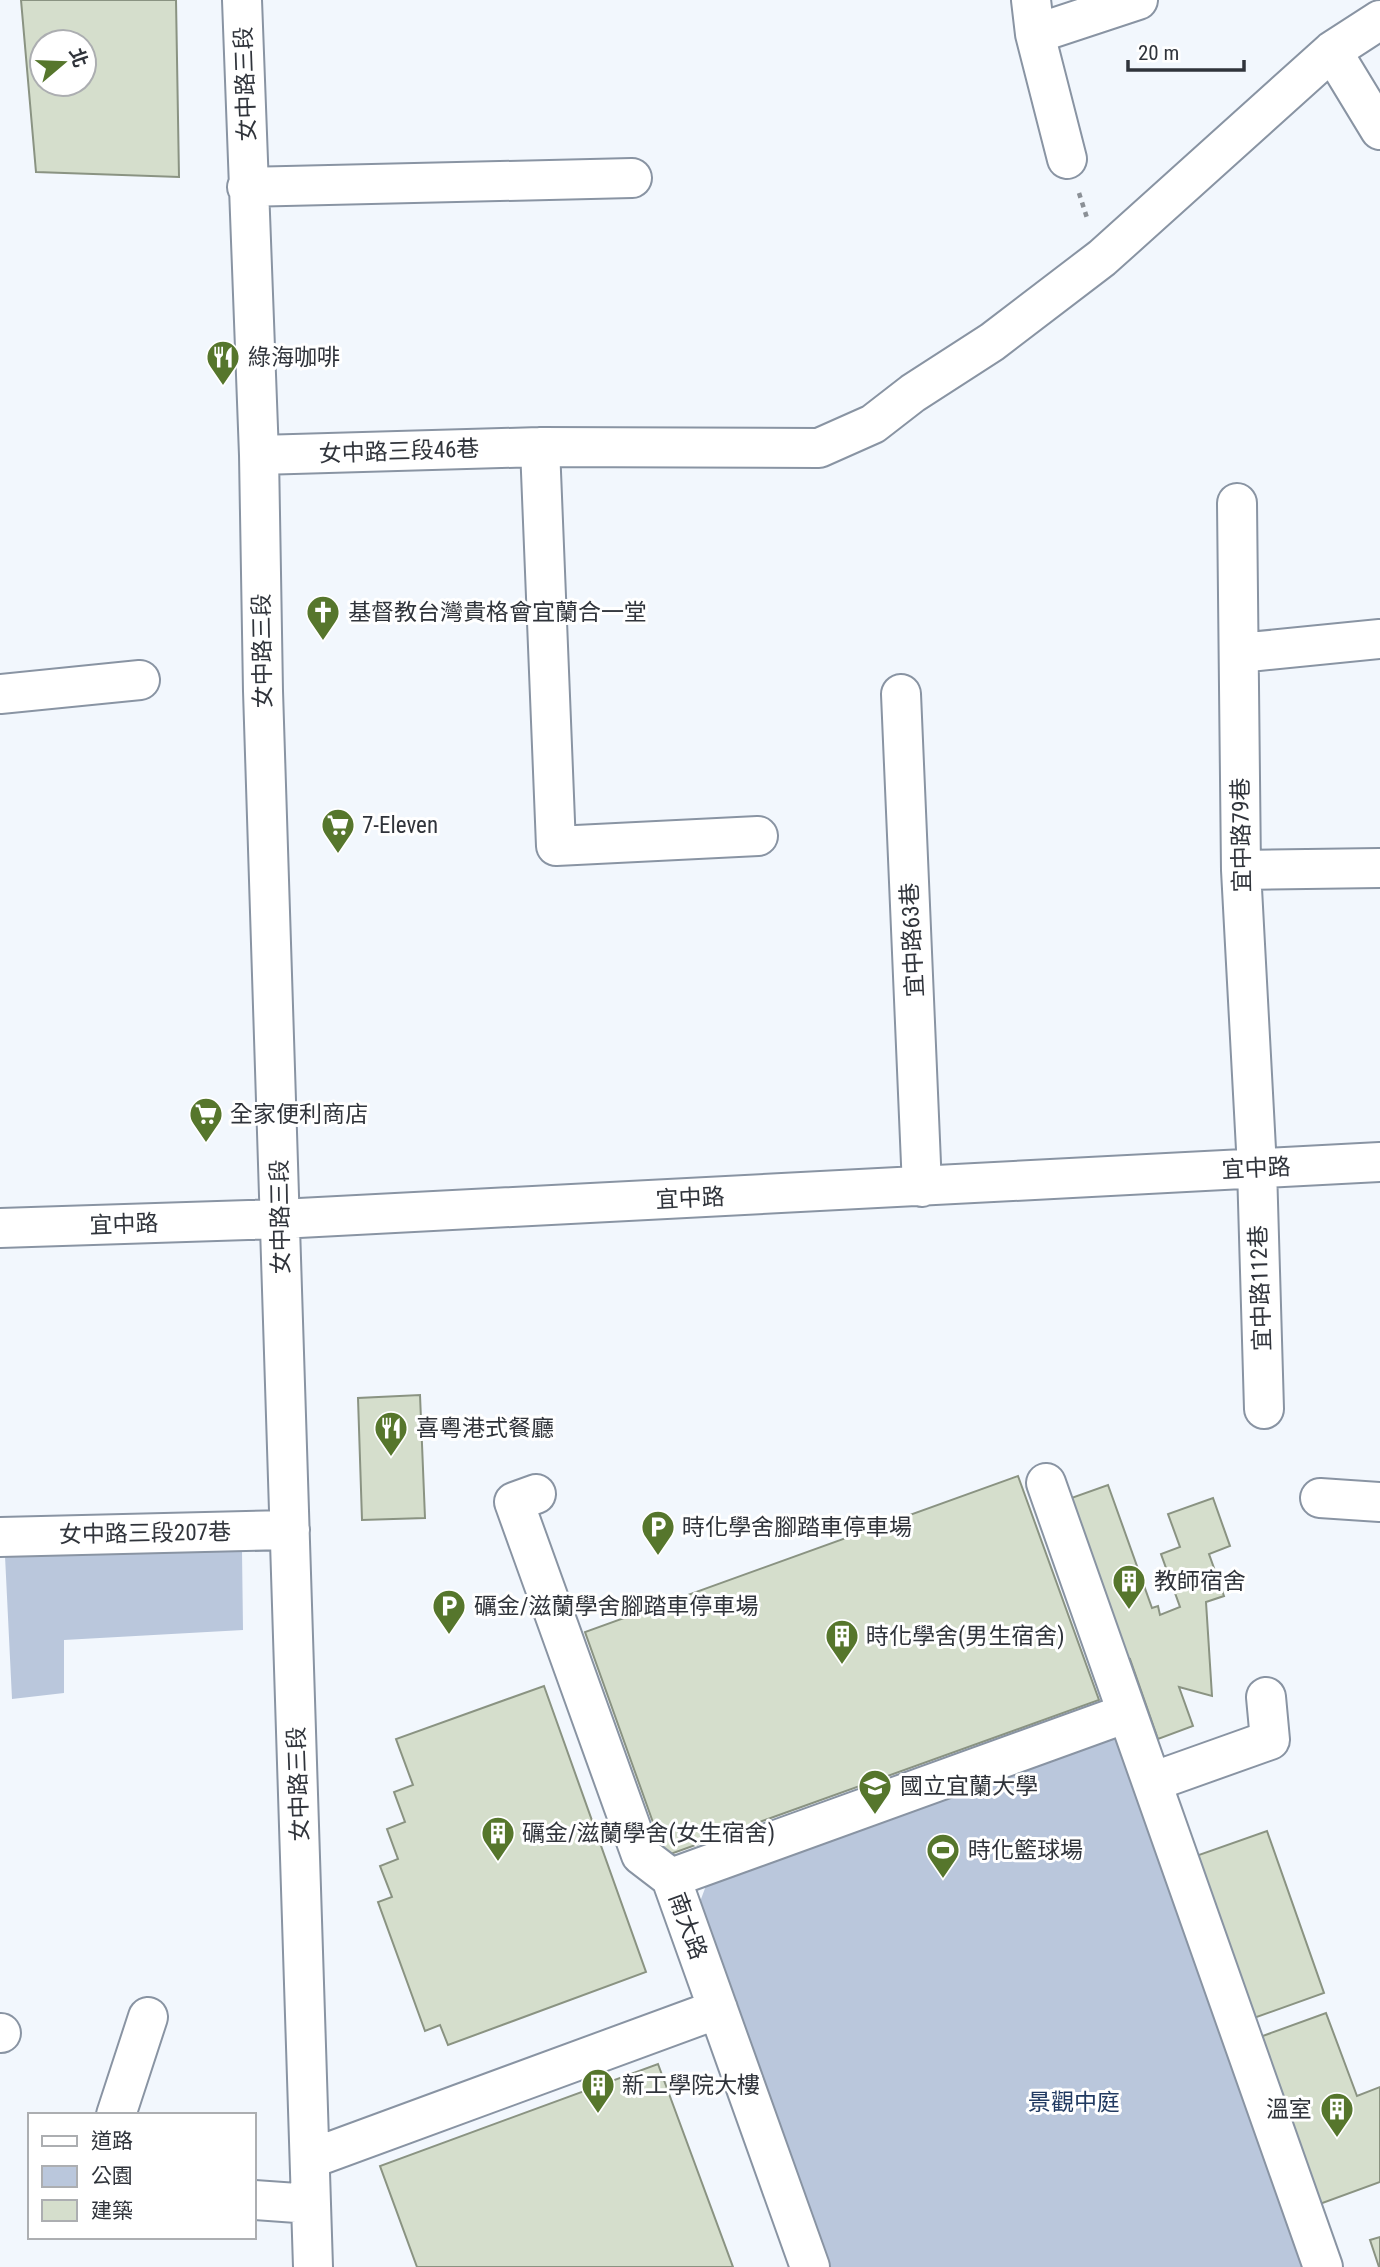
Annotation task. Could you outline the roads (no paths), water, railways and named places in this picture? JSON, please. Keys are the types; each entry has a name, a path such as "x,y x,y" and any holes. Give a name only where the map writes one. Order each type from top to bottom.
{"street":[{"name":"女中路三段","path":"242,0 259,455 263,691 313,2267"},
{"path":"1067,159 1033,17 1138,0"},
{"name":"女中路三段46巷","path":"259,455 540,447 819,448 873,424 913,393 992,342 1101,258 1195,178 1332,51 1380,20"},
{"path":"1332,51 1380,131"},
{"path":"247,187 632,178"},
{"path":"540,447 556,846 758,836"},
{"name":"宜中路79巷","path":"1237,503 1241,870 1257,1168"},
{"path":"1239,653 1380,639"},
{"path":"0,694 140,680"},
{"name":"宜中路63巷","path":"901,694 922,1187"},
{"path":"1241,870 1380,868"},
{"name":"宜中路","path":"0,1228 280,1219 1380,1162"},
{"name":"宜中路112巷","path":"1257,1168 1264,1409"},
{"path":"1046,1483 1323,2267"},
{"name":"南大路","path":"536,1494 514,1502 641,1855 671,1878 810,2267"},
{"path":"1320,1498 1380,1502"},
{"name":"女中路三段207巷","path":"0,1537 290,1530"},
{"path":"1152,1782 1270,1740 1266,1697"},
{"path":"671,1878 1127,1713"},
{"path":"310,2159 718,2009"},
{"path":"117,2113 148,2017"},
{"path":"256,2200 311,2204"}],"place":[{"name":"綠海咖啡","path":"223,387"},
{"name":"基督教台灣貴格會宜蘭合一堂","path":"323,642"},
{"name":"7-Eleven","path":"338,855"},
{"name":"全家便利商店","path":"206,1144"},
{"name":"喜粵港式餐廳","path":"391,1458"},
{"name":"時化學舍腳踏車停車場","path":"658,1557"},
{"name":"教師宿舍","path":"1129,1611"},
{"name":"礪金/滋蘭學舍腳踏車停車場","path":"449,1636"},
{"name":"時化學舍(男生宿舍)","path":"842,1666"},
{"name":"國立宜蘭大學","path":"875,1816"},
{"name":"礪金/滋蘭學舍(女生宿舍)","path":"498,1863"},
{"name":"時化籃球場","path":"943,1880"},
{"name":"新工學院大樓","path":"598,2115"},
{"name":"溫室","path":"1337,2139"}],"park label":[{"name":"景觀中庭","path":"1074,2102"}]}
